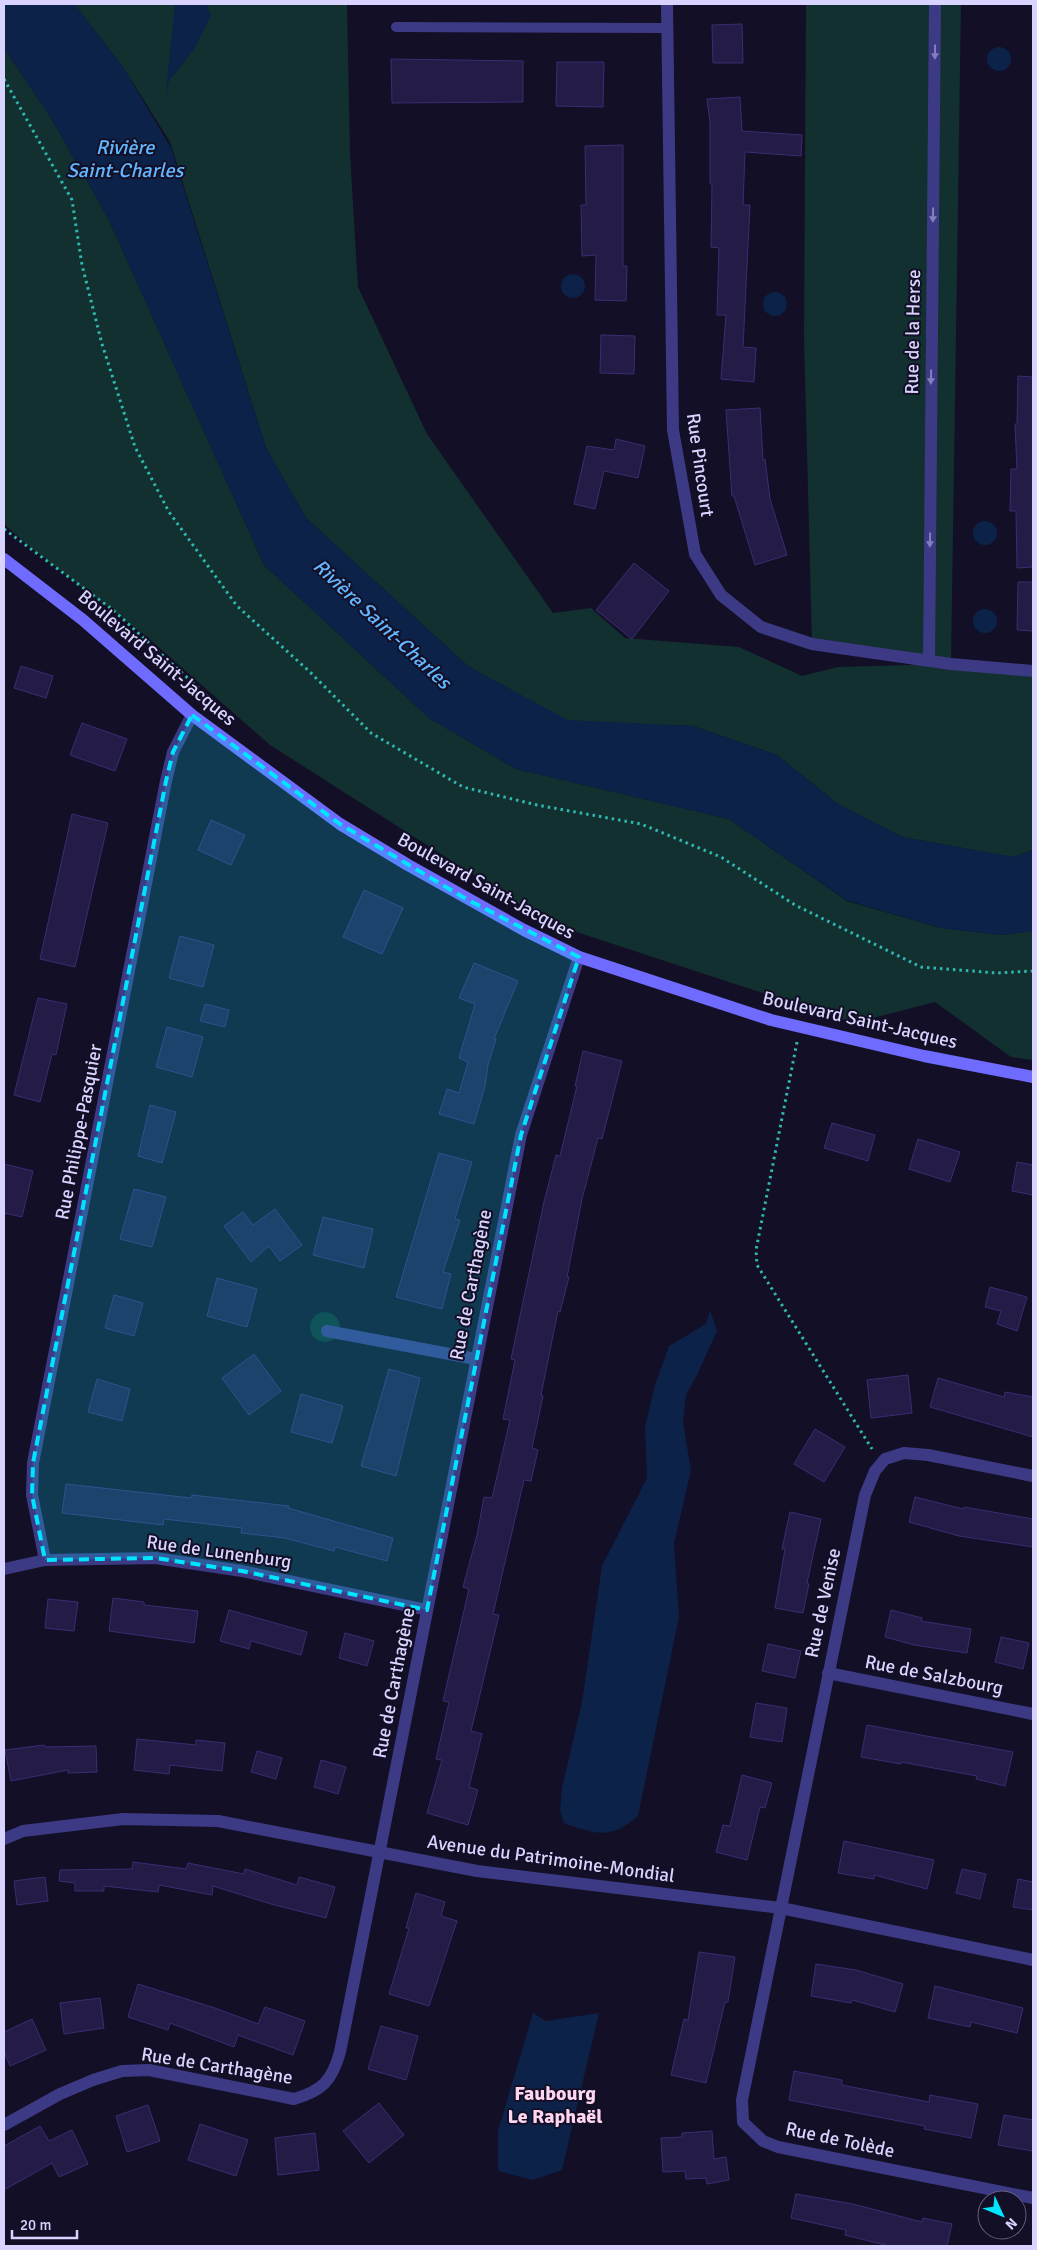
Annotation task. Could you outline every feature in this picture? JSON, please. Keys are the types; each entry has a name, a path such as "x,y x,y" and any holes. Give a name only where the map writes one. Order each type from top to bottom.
{"street":[{"name":"Rue Pincourt","path":"667,4 673,430 695,554 720,595 761,627 812,644 929,661 1033,671"},
{"name":"Rue de la Herse","path":"929,661 935,4"},
{"name":"Boulevard Saint-Jacques","path":"4,560 83,620 192,715 340,824 468,900 578,957 771,1020 924,1056 1033,1077"},
{"name":"Rue Philippe-Pasquier","path":"45,1560 32,1495 34,1463 166,782 173,752 192,715"},
{"name":"Rue de Carthagène","path":"4,2125 60,2094 93,2080 122,2071 149,2070 294,2099 314,2093 329,2080 338,2062 521,1135 578,957"},
{"path":"327,1331 476,1359"},
{"path":"885,1460 904,1453 928,1455 1033,1476"},
{"name":"Rue de Venise","path":"781,1908 864,1495 875,1471 885,1460"},
{"name":"Rue de Lunenburg","path":"4,1569 45,1560 155,1558 242,1571 427,1610"},
{"name":"Rue de Salzbourg","path":"828,1673 1033,1714"},
{"name":"Avenue du Patrimoine-Mondial","path":"4,1839 23,1831 123,1819 218,1821 477,1871 781,1908 1033,1960"},
{"name":"Rue de Tolède","path":"781,1908 742,2100 743,2122 750,2131 763,2142 778,2147 1033,2198"}],"lane":[{"path":"396,27 667,28"}],"path":[{"path":"4,79 72,200 82,265 102,344 135,447 169,512 237,606 310,672 371,733 464,787 537,805 641,824 721,857 795,905 921,967 996,974 1033,970"},
{"path":"4,529 114,610 225,713 221,718"},
{"path":"187,689 192,682"},
{"path":"802,1028 797,1043 756,1250 757,1265 872,1449 885,1460"}],"highlighted area":[{"path":"192,715 340,824 468,900 579,957 521,1135 427,1610 242,1571 155,1558 45,1560 32,1495 33,1463 166,781 173,752"}],"green space":[{"path":"74,4 175,4 211,16 206,4 347,4 350,154 358,287 427,434 553,613 591,608 625,638 739,647 802,676 838,667 946,664 812,644 804,337 806,4 961,4 951,664 1033,677 1033,850 1013,857 902,837 838,804 777,755 693,726 568,721 469,667 306,518 266,448 170,142 123,67"},
{"path":"4,48 51,118 108,218 264,565 429,718 516,769 729,819 847,901 941,928 1003,935 1033,931 1033,1060 1011,1057 935,1002 854,1023 549,923 270,745 147,637 31,548 4,524"},
{"path":"325,1312 336,1316 340,1327 336,1338 325,1342 314,1338 310,1327 314,1316"}],"water":[{"name":"Rivière Saint-Charles","path":"4,4 74,4 123,67 171,148 266,448 306,518 469,667 568,720 693,726 777,755 838,804 902,837 1013,857 1033,850 1033,931 1003,935 941,928 846,900 729,819 516,769 429,718 264,565 108,218 51,118 4,48"},
{"name":"Rivière Saint-Charles","path":"175,4 206,4 211,16 195,48 169,81 165,101"},
{"path":"999,47 1008,50 1011,59 1008,68 999,71 990,68 987,59 990,50"},
{"path":"573,274 578,275 584,281 584,291 578,297 573,298 568,297 562,291 561,286 562,281 568,275"},
{"path":"775,292 784,295 787,304 784,313 775,316 766,313 763,304 766,295"},
{"path":"985,521 994,524 997,533 994,542 985,545 976,542 973,533 976,524"},
{"path":"985,609 994,612 997,621 994,630 985,633 976,630 973,621 976,612"},
{"path":"710,1310 717,1331 686,1395 683,1422 691,1470 674,1544 679,1617 638,1816 629,1824 611,1832 602,1833 585,1830 564,1823 560,1810 562,1788 582,1702 602,1566 647,1478 645,1427 655,1385 669,1346 706,1324"},
{"path":"533,2013 546,2021 599,2013 562,2170 533,2180 498,2171 498,2131"}],"building":[{"path":"742,24 743,63 713,63 712,25"},
{"path":"391,59 523,61 523,102 392,103"},
{"path":"557,62 604,62 603,107 556,106"},
{"path":"740,97 742,131 802,135 801,156 745,152 743,205 750,205 743,347 756,348 754,382 721,379 726,315 717,315 719,248 711,247 712,184 710,184 710,122 707,99"},
{"path":"623,145 623,266 627,266 626,301 595,300 596,255 582,256 581,205 586,205 585,146"},
{"path":"601,335 635,336 634,374 600,373"},
{"path":"1018,376 1033,377 1033,567 1017,568 1016,511 1010,511 1011,469 1017,469 1015,424 1017,424"},
{"path":"760,408 763,460 765,459 770,499 787,555 755,565 734,496 732,496 726,410"},
{"path":"616,439 645,446 638,478 604,471 595,509 574,504 587,446 614,450"},
{"path":"634,563 669,591 632,639 596,610"},
{"path":"1018,582 1033,582 1033,631 1017,630"},
{"path":"21,666 53,676 46,698 14,688"},
{"path":"82,723 127,739 115,771 70,755"},
{"path":"72,814 108,823 75,967 40,959"},
{"path":"211,820 245,835 231,865 198,850"},
{"path":"364,890 403,908 382,954 343,937"},
{"path":"180,936 214,945 203,987 169,978"},
{"path":"474,963 518,981 494,1039 496,1039 488,1065 485,1086 474,1124 439,1114 447,1089 459,1093 468,1062 459,1058 475,1004 459,998"},
{"path":"38,998 67,1004 56,1055 52,1054 40,1102 14,1095"},
{"path":"205,1004 229,1010 225,1027 200,1021"},
{"path":"167,1027 203,1037 192,1077 156,1067"},
{"path":"583,1051 622,1061 602,1139 598,1138 582,1199 567,1277 569,1277 560,1312 558,1311 541,1395 543,1396 532,1448 538,1450 531,1481 524,1480 493,1614 499,1615 471,1731 482,1734 469,1787 478,1790 468,1825 427,1813 442,1760 436,1759 449,1702 443,1701 469,1589 463,1587 477,1535 484,1497 492,1498 510,1420 503,1419 515,1360 511,1359 544,1202 556,1155 560,1156 577,1086 575,1086"},
{"path":"150,1105 176,1112 162,1163 138,1156"},
{"path":"832,1123 875,1135 868,1161 824,1148"},
{"path":"918,1139 960,1152 950,1182 909,1169"},
{"path":"439,1153 472,1162 455,1219 460,1220 443,1272 451,1274 442,1309 396,1297"},
{"path":"1017,1162 1033,1165 1033,1195 1012,1191"},
{"path":"4,1164 33,1171 22,1217 4,1213"},
{"path":"134,1189 166,1197 152,1247 120,1239"},
{"path":"275,1209 302,1245 280,1261 269,1246 251,1262 224,1226 243,1212 253,1225"},
{"path":"323,1217 373,1229 364,1268 313,1255"},
{"path":"217,1278 257,1289 247,1327 207,1316"},
{"path":"990,1287 1027,1297 1017,1331 997,1324 1001,1311 985,1307"},
{"path":"114,1295 143,1303 134,1336 105,1328"},
{"path":"254,1354 281,1391 249,1415 222,1378"},
{"path":"389,1369 420,1378 396,1476 361,1466"},
{"path":"908,1375 912,1413 871,1418 867,1380"},
{"path":"938,1378 1004,1397 1005,1392 1033,1397 1033,1437 930,1407"},
{"path":"97,1379 130,1389 122,1421 88,1412"},
{"path":"301,1394 343,1406 332,1443 291,1432"},
{"path":"815,1429 845,1447 824,1482 794,1464"},
{"path":"66,1484 191,1498 192,1495 289,1506 288,1508 393,1538 387,1561 335,1547 334,1551 285,1538 241,1533 242,1528 164,1519 163,1525 62,1513"},
{"path":"915,1497 963,1509 964,1507 1033,1519 1033,1547 959,1536 909,1522"},
{"path":"790,1512 821,1519 807,1583 809,1584 803,1613 775,1608 785,1549 782,1549"},
{"path":"113,1598 144,1602 144,1605 198,1611 194,1643 109,1631"},
{"path":"48,1599 78,1602 74,1631 45,1628"},
{"path":"229,1610 307,1632 301,1655 251,1641 249,1649 220,1641"},
{"path":"891,1610 922,1618 921,1621 971,1629 967,1653 914,1645 885,1637"},
{"path":"345,1633 374,1641 367,1666 339,1658"},
{"path":"1001,1637 1029,1643 1023,1669 995,1662"},
{"path":"768,1644 801,1651 795,1678 762,1671"},
{"path":"756,1703 787,1708 782,1742 750,1737"},
{"path":"867,1725 1013,1752 1005,1786 976,1779 977,1776 901,1762 901,1764 861,1757"},
{"path":"137,1739 196,1745 196,1740 225,1743 222,1771 170,1765 169,1774 134,1770"},
{"path":"44,1745 45,1747 96,1746 97,1772 68,1773 68,1770 11,1781 5,1750"},
{"path":"257,1751 282,1758 276,1779 251,1772"},
{"path":"321,1760 346,1767 338,1794 314,1787"},
{"path":"742,1775 772,1783 765,1808 760,1807 747,1860 716,1852 723,1825 730,1826"},
{"path":"844,1841 934,1860 927,1889 874,1875 874,1879 838,1873"},
{"path":"133,1862 186,1869 188,1863 244,1874 245,1869 297,1885 299,1877 335,1887 326,1918 271,1904 213,1886 212,1895 159,1885 158,1892 104,1886 104,1891 75,1891 75,1883 59,1881 60,1870 132,1869"},
{"path":"962,1869 986,1874 980,1899 956,1893"},
{"path":"45,1877 48,1901 17,1905 14,1881"},
{"path":"1018,1879 1033,1882 1033,1910 1013,1907"},
{"path":"416,1893 445,1902 441,1916 457,1921 429,2006 389,1994 409,1928 406,1928"},
{"path":"699,1952 735,1957 728,2002 725,2002 706,2083 671,2075 684,2019 688,2020"},
{"path":"816,1964 856,1970 903,1984 895,2012 852,2000 851,2003 811,1996"},
{"path":"138,1984 212,2007 258,2024 265,2007 305,2021 293,2055 238,2035 234,2047 170,2023 168,2030 128,2017"},
{"path":"935,1986 1023,2008 1017,2033 971,2022 970,2027 928,2018"},
{"path":"100,1998 104,2028 64,2034 60,2003"},
{"path":"32,2019 46,2050 10,2066 4,2052 4,2032"},
{"path":"381,2026 418,2036 406,2080 368,2069"},
{"path":"794,2071 842,2080 842,2085 929,2102 930,2095 978,2104 971,2138 924,2129 925,2126 789,2100"},
{"path":"379,2103 404,2135 369,2163 343,2131"},
{"path":"148,2105 160,2141 127,2152 116,2116"},
{"path":"1004,2115 1033,2120 1033,2151 998,2145"},
{"path":"200,2124 248,2140 236,2176 188,2160"},
{"path":"40,2126 49,2141 72,2130 88,2164 59,2177 52,2163 4,2190 4,2146"},
{"path":"712,2131 714,2159 726,2157 729,2180 707,2184 706,2178 686,2179 685,2171 663,2172 661,2138 682,2137 682,2133"},
{"path":"315,2133 319,2170 278,2175 275,2138"},
{"path":"796,2194 853,2204 922,2222 923,2218 952,2224 947,2246 889,2246 845,2235 846,2230 791,2218"}],"district":[{"name":"Faubourg Le Raphaël","path":"555,2104"}]}
